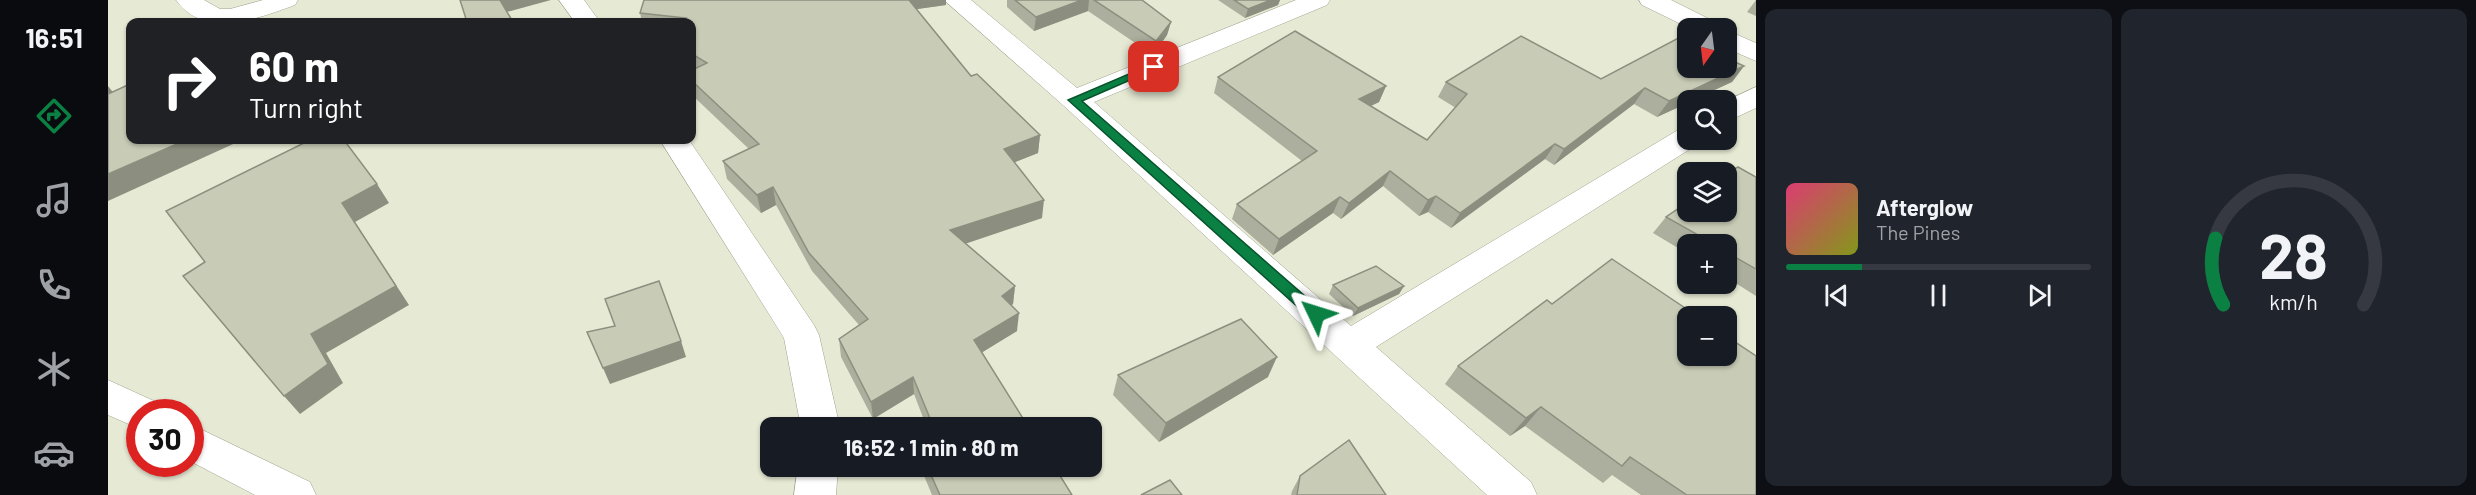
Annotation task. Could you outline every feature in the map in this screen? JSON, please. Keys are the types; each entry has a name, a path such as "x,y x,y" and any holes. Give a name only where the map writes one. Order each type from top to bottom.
{"street":[{"path":"188,0 213,15 226,17 251,12 286,0"},
{"path":"571,0 584,18"},
{"path":"956,0 1074,100 1516,495"},
{"path":"1074,100 1318,0"},
{"path":"1651,0 1688,18"},
{"path":"1737,44 1756,53"},
{"path":"1737,107 1756,96"},
{"path":"677,144 801,335 819,417"},
{"path":"1350,345 1677,144"},
{"path":"108,396 126,406"},
{"path":"204,448 295,495"},
{"path":"815,495 817,477"}],"building":[{"path":"460,0 500,0 511,18 466,18"},
{"path":"644,0 909,0 971,76 977,74 1040,135 1004,149 1044,200 950,230 1015,286 1002,296 1019,313 974,340 1022,417 929,417 913,377 871,402 839,339 868,319 809,253 773,187 757,195 723,161 759,144 696,85 696,68 707,63 696,56 696,18 640,13"},
{"path":"1015,0 1082,0 1036,17"},
{"path":"1094,0 1142,0 1171,22 1156,41"},
{"path":"1234,0 1271,0 1248,9"},
{"path":"1295,31 1386,86 1359,99 1427,140 1467,94 1446,82 1521,36 1601,79 1677,39 1677,78 1718,78 1693,90 1677,90 1677,97 1669,101 1645,88 1564,149 1555,144 1460,213 1436,196 1428,200 1390,171 1349,203 1340,197 1279,239 1237,204 1317,151 1218,77"},
{"path":"126,86 126,144 177,144 108,174 108,94"},
{"path":"302,144 347,144 377,184 342,203 396,286 311,334 328,364 284,396 183,276 205,262 166,211"},
{"path":"1737,168 1756,177 1756,269 1737,258 1737,234 1696,234 1666,217 1677,210 1677,222 1737,222"},
{"path":"1612,259 1682,306 1677,306 1677,366 1737,366 1737,343 1756,356 1756,495 1687,495 1630,457 1622,466 1541,407 1526,418 1458,366 1547,300 1552,304"},
{"path":"1376,266 1404,286 1358,308 1333,285"},
{"path":"659,281 681,341 603,368 587,332 615,326 605,299"},
{"path":"1241,319 1277,357 1166,423 1118,375"},
{"path":"1349,440 1386,495 1297,495 1300,476"},
{"path":"932,477 1061,477 1072,495 940,495"},
{"path":"1170,480 1182,495 1141,495"}],"route":[{"path":"1154,67 1074,100 1316,314"}]}
